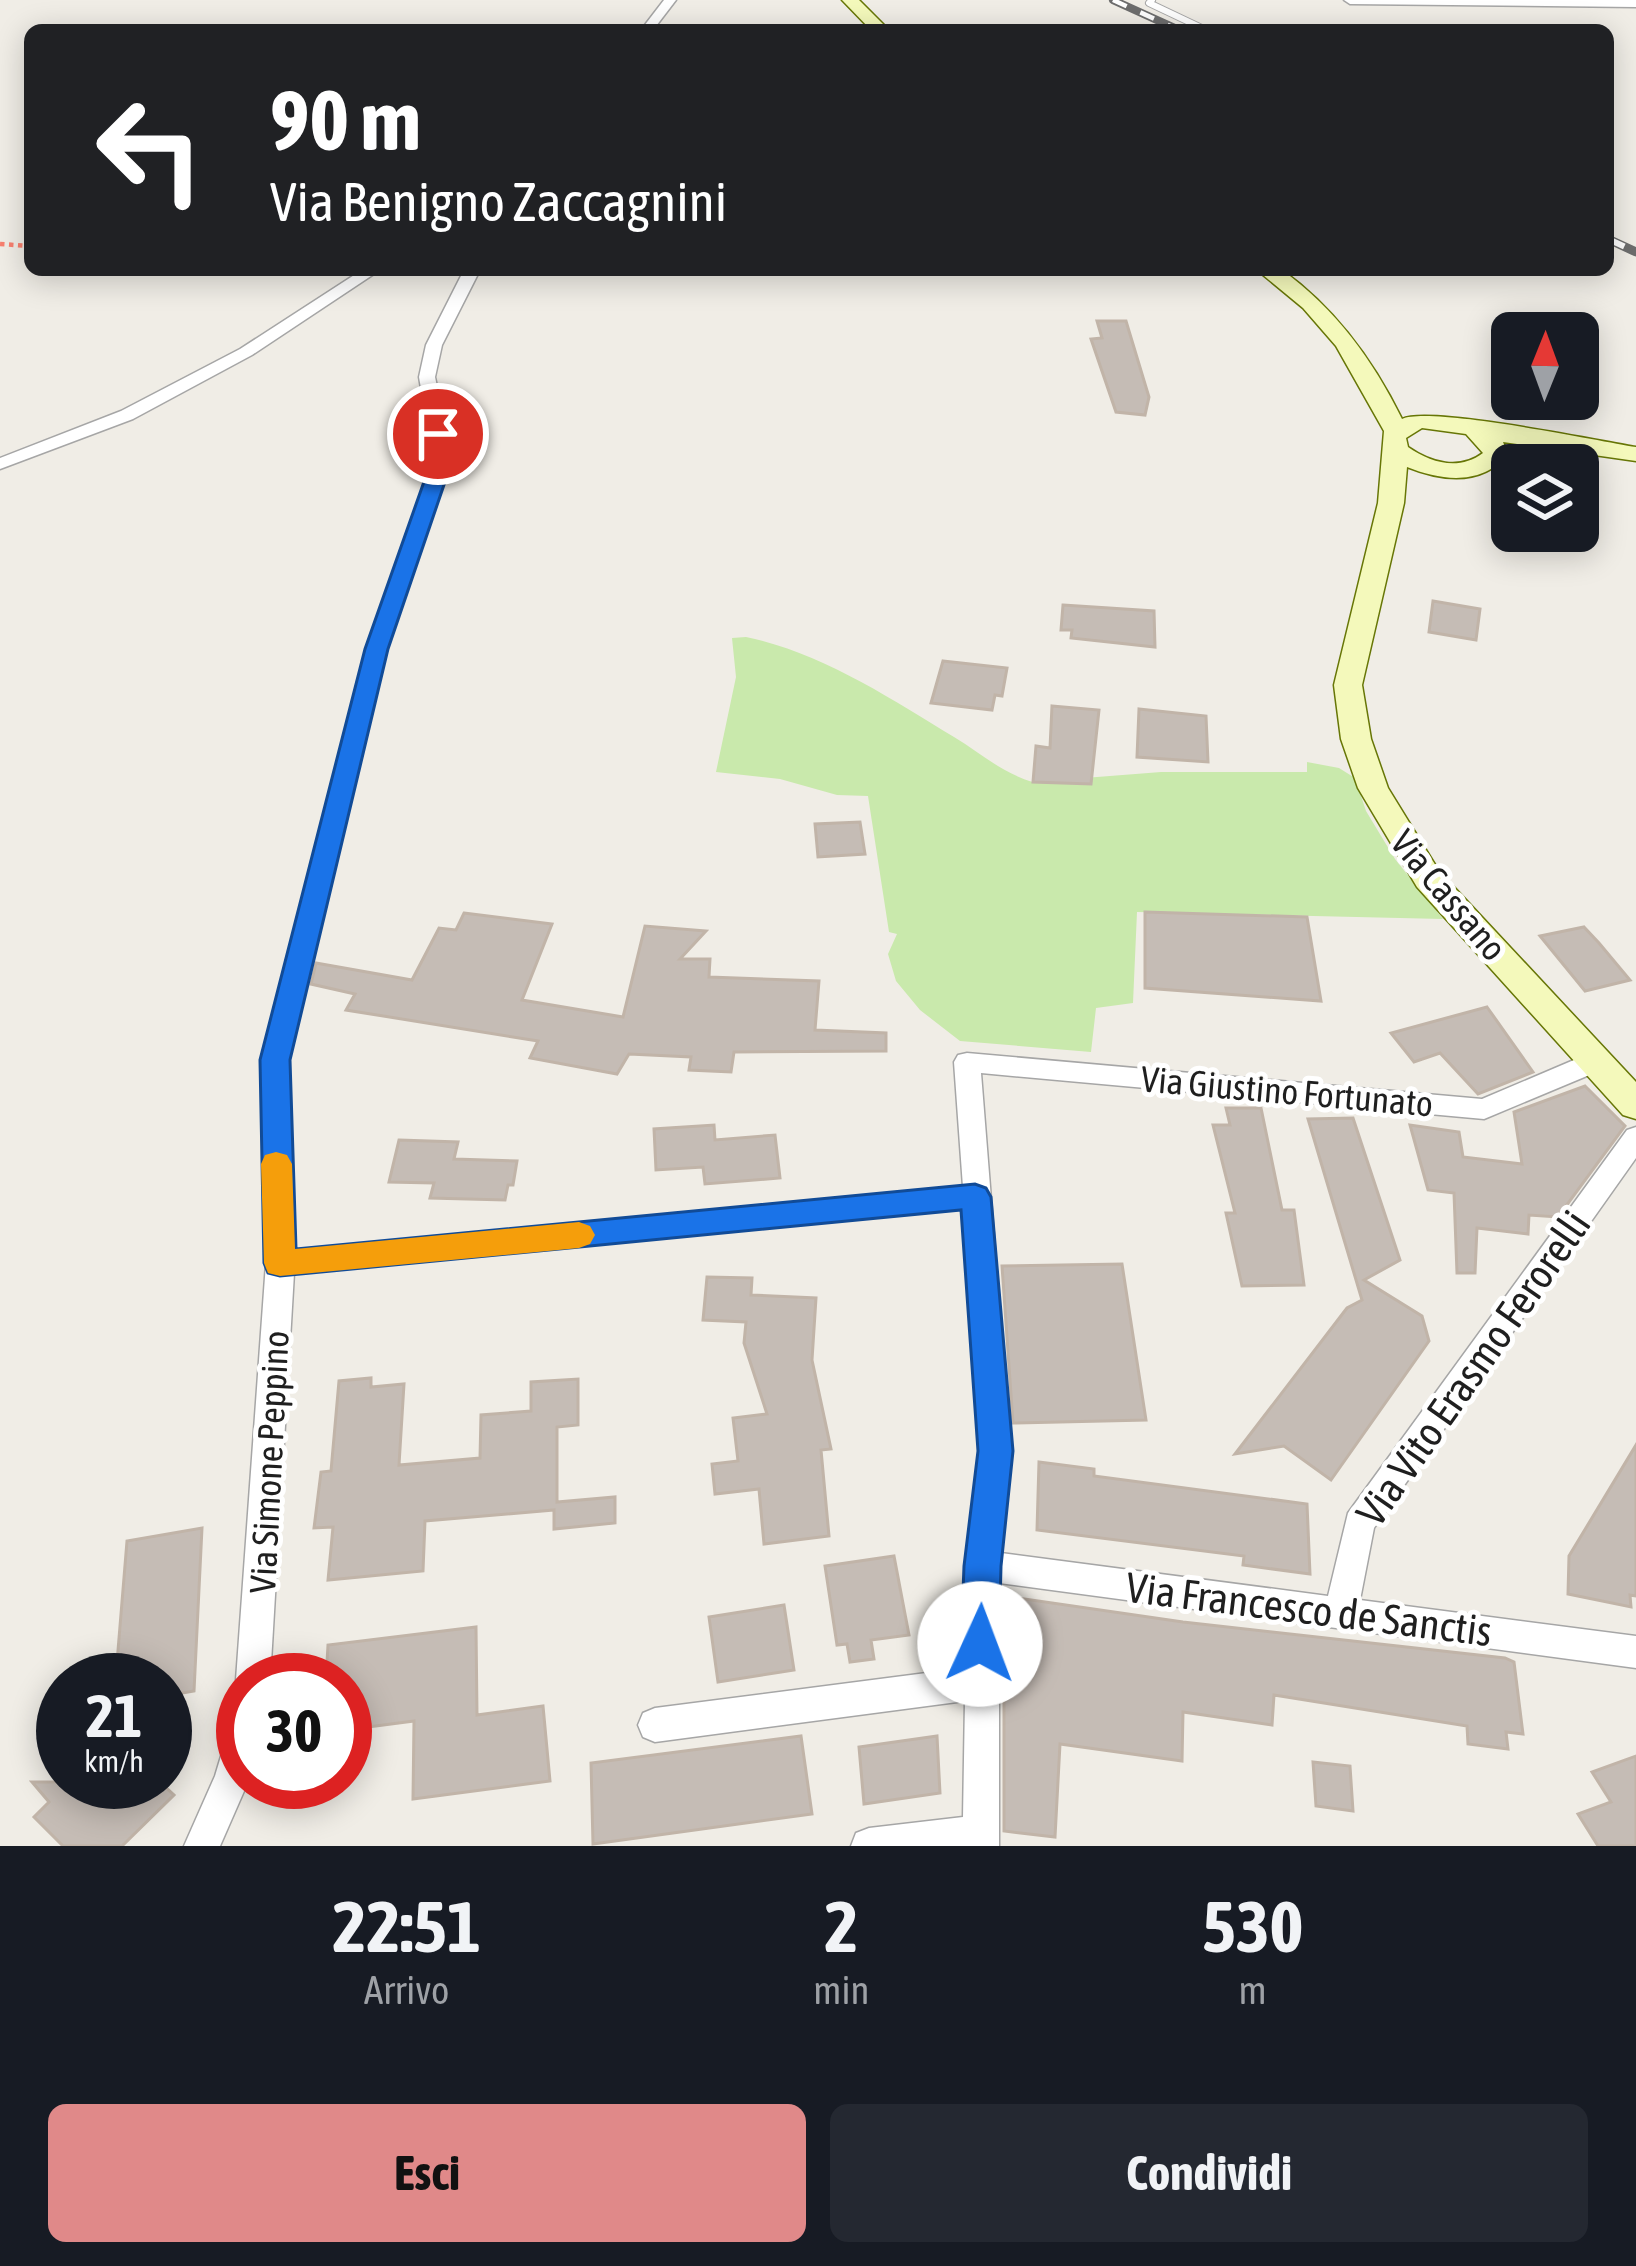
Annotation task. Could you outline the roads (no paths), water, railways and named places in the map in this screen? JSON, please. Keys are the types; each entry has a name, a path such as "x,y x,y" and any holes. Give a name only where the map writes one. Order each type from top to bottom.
{"main road":[{"path":"850,0 875,24"},
{"path":"1275,276 1321,313 1373,378 1396,440 1418,464 1474,468 1624,453"},
{"path":"1373,378 1490,438 1496,454 1451,481 1391,503"},
{"path":"1396,440 1416,422 1624,453"},
{"name":"Via Cassano","path":"1396,440 1391,503 1348,685 1349,711 1371,788 1428,880 1636,1105"}],"street":[{"path":"652,24 670,0"},
{"path":"1349,0 1636,3"},
{"path":"0,464 127,415 246,352 363,276"},
{"name":"Via Simone Peppino","path":"255,1653 280,1263 275,1060 377,649 436,476 438,434 427,377 434,345 469,276"},
{"name":"Via Giustino Fortunato","path":"975,1197 968,1062 1484,1109 1597,1061"},
{"name":"Via Vito Erasmo Ferorelli","path":"1341,1614 1359,1523 1636,1137"},
{"path":"280,1263 975,1197 996,1451 982,1566 981,1839 869,1846"},
{"name":"Via Francesco de Sanctis","path":"982,1566 1636,1652"},
{"path":"655,1725 980,1683"},
{"path":"202,1846 221,1809"}],"lane":[{"path":"1152,0 1149,3 1193,24"}],"railway":[{"path":"1113,0 1166,24"},
{"path":"1614,242 1636,252"}]}
